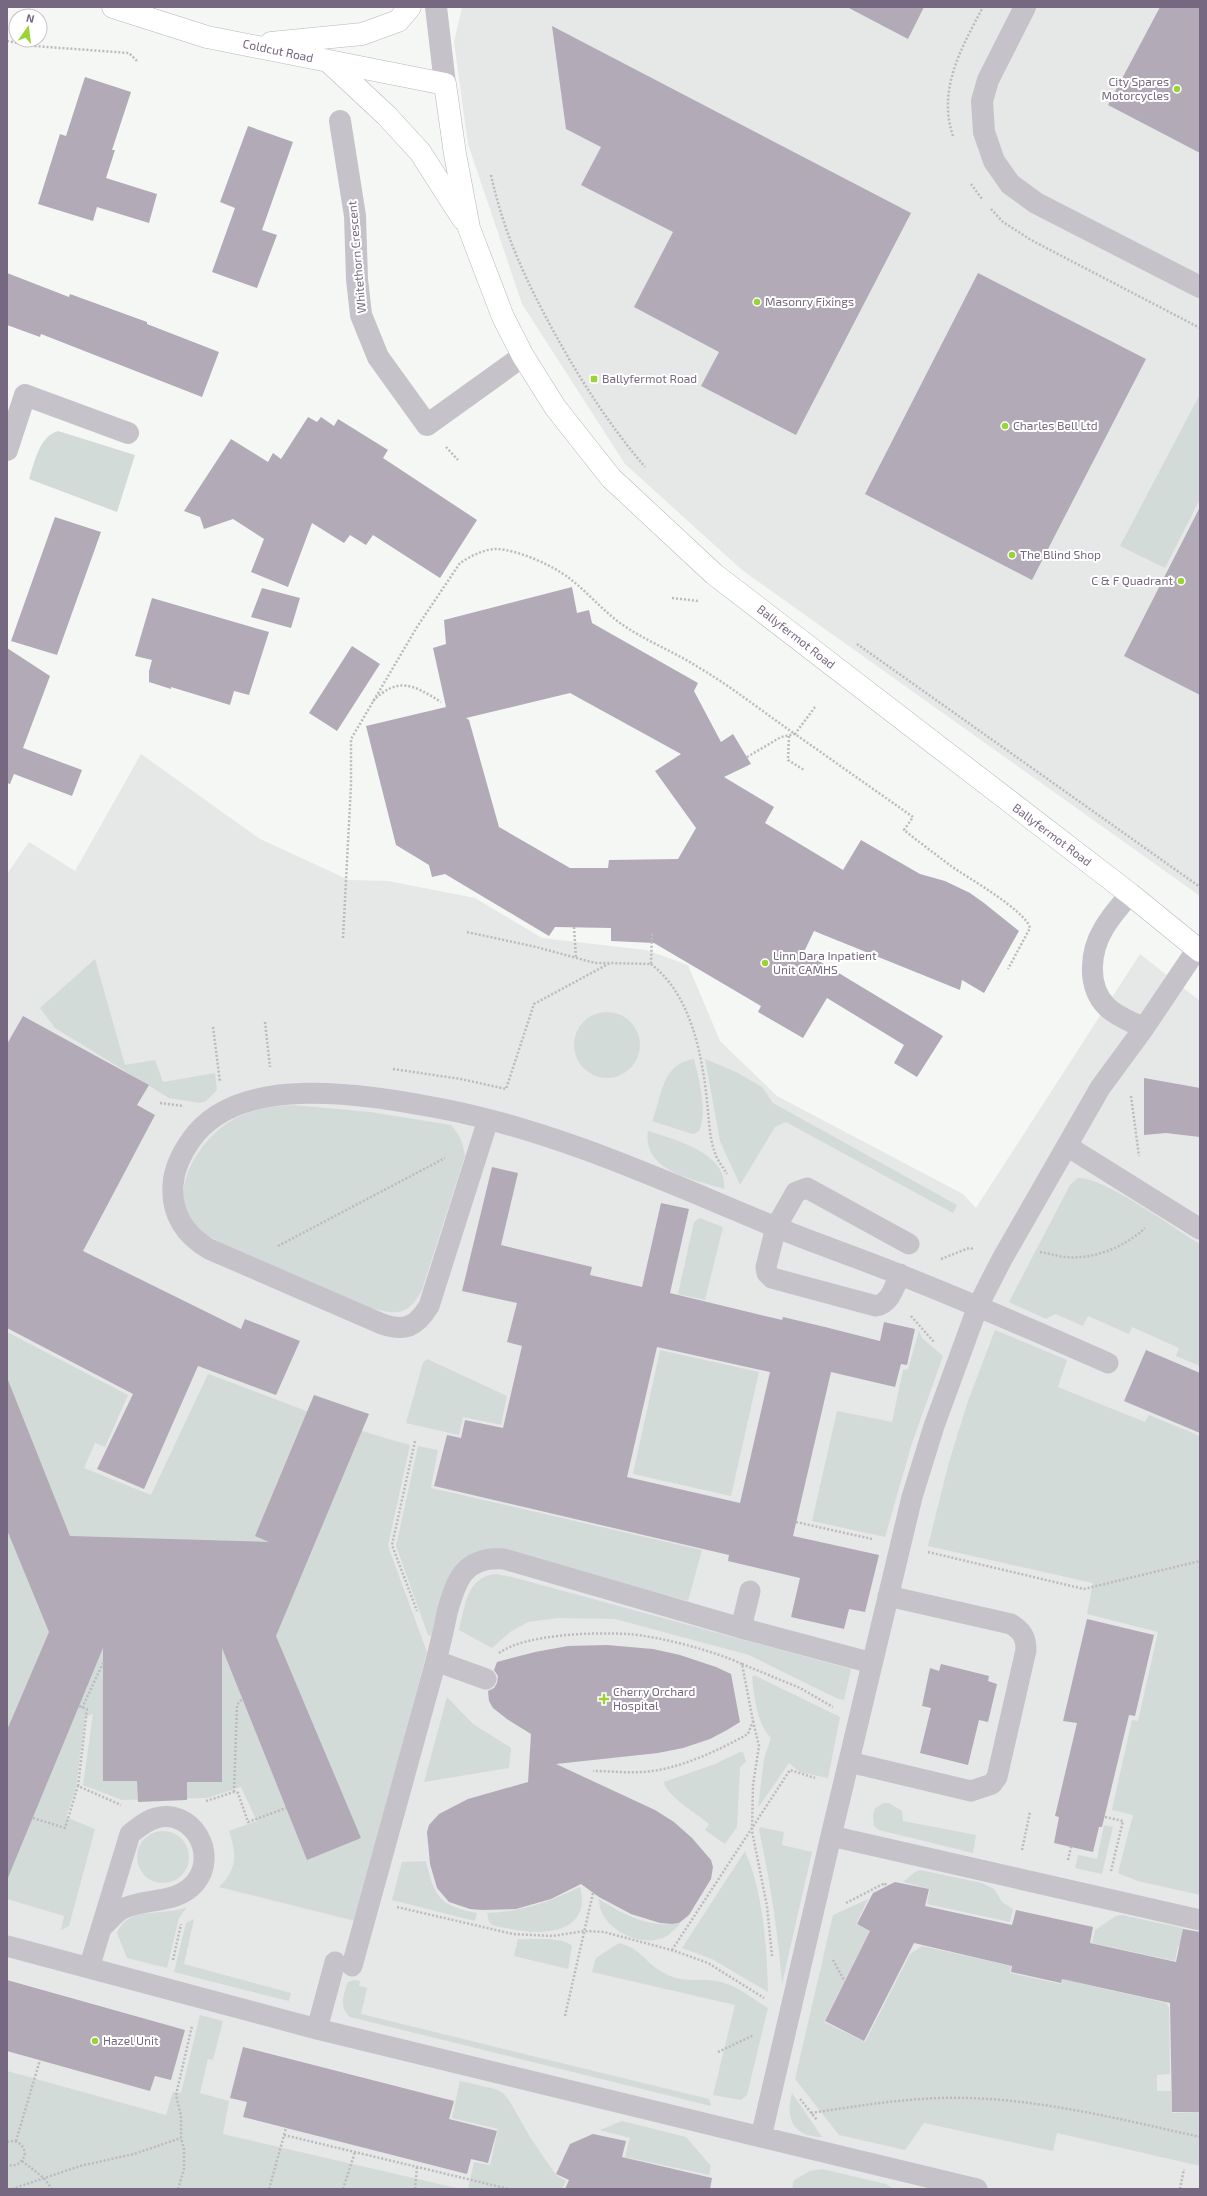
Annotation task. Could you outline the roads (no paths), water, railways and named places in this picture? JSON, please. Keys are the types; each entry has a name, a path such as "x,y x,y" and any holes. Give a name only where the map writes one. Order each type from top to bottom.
{"main road":[{"name":"Coldcut Road","path":"113,7 208,37 445,84"},
{"path":"250,46 362,34 398,21 410,7"},
{"path":"329,62 386,114 420,152 469,228"},
{"name":"Ballyfermot Road","path":"445,84 455,154 469,228 503,317 523,356 555,407 611,478 714,574 1130,894 1199,950"}],"street":[{"path":"436,7 445,84"},
{"path":"1025,7 988,80 982,101 984,132 994,161 1010,184 1036,203 1200,287"},
{"name":"Whitethorn Crescent","path":"340,121 355,216 357,279 361,315 378,357 427,425 523,356"},
{"path":"7,450 25,395 128,433"}],"lane":[{"path":"1130,894 1104,927 1098,939 1092,966 1092,978 1095,988 1106,1006 1115,1014 1144,1028"},
{"path":"761,2137 872,1663 916,1483 934,1426 978,1306 1002,1259 1100,1088 1126,1054 1199,950"},
{"path":"488,1120 429,1306 422,1318 411,1326 397,1329 382,1324 254,1269 194,1241 183,1227 176,1208 173,1186 175,1169 183,1152 196,1133 211,1118 232,1107 253,1099 296,1094 356,1096 439,1108 488,1120 528,1130 599,1155 776,1227 900,1274 978,1306 1108,1363"},
{"path":"1067,1146 1200,1229"},
{"path":"900,1274 889,1300 883,1305 876,1306 772,1278 767,1274 766,1266 776,1227 796,1192 807,1188 909,1244"},
{"path":"317,2029 370,1900 436,1661 454,1586 462,1574 473,1563 489,1558 504,1559 741,1628 872,1663"},
{"path":"741,1628 750,1591"},
{"path":"849,1762 971,1791 992,1784 997,1777 1026,1650 1026,1640 1020,1630 1011,1624 888,1596"},
{"path":"436,1661 484,1678"},
{"path":"89,1968 130,1834 142,1824 155,1818 170,1816 190,1825 201,1839 204,1849 202,1872 195,1882 186,1891 176,1897 137,1903 121,1910 102,1927"},
{"path":"831,1836 1200,1920"},
{"path":"7,1946 317,2029 970,2188"}],"place":[{"name":"City Spares Motorcycles","path":"1177,89"},
{"name":"Masonry Fixings","path":"757,302"},
{"name":"Ballyfermot Road","path":"594,379"},
{"name":"Charles Bell Ltd","path":"1005,426"},
{"name":"The Blind Shop","path":"1012,555"},
{"name":"C & F Quadrant","path":"1181,581"},
{"name":"Linn Dara Inpatient Unit CAMHS","path":"765,963"},
{"name":"Cherry Orchard Hospital","path":"604,1699"},
{"name":"Hazel Unit","path":"95,2041"}]}
